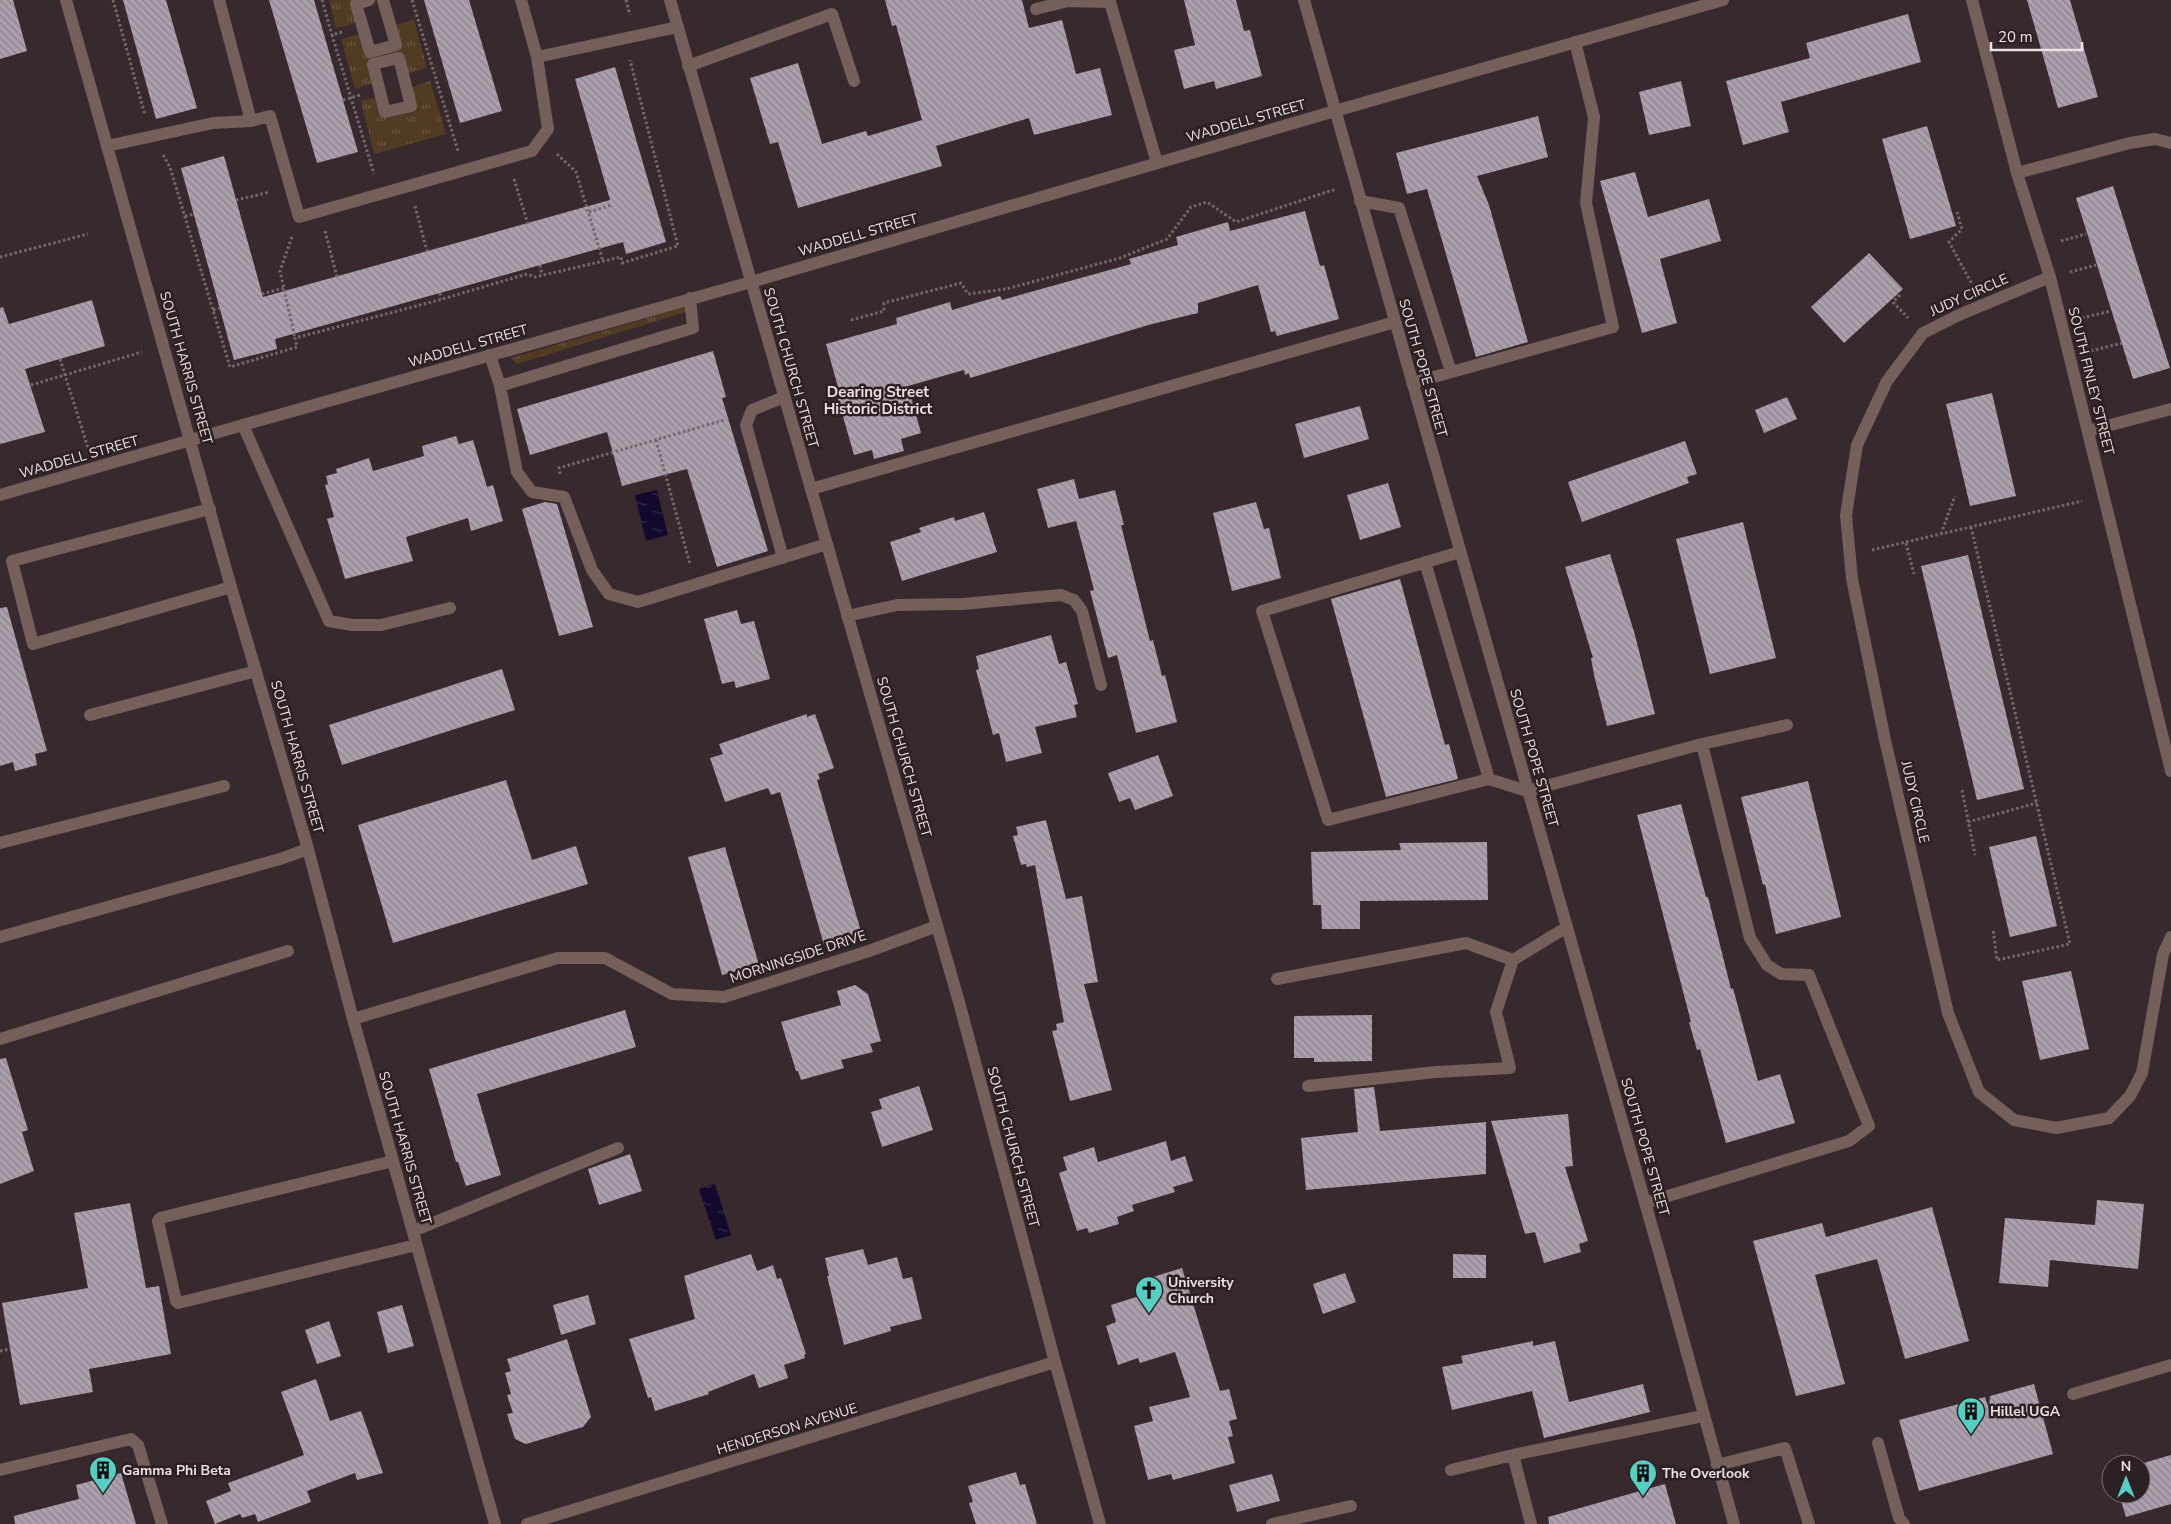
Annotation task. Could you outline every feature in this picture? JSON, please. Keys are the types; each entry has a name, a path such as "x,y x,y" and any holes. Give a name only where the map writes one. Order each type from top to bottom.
{"street":[{"name":"SOUTH HARRIS STREET","path":"66,0 231,588 308,849 353,1019 495,1524"},
{"path":"219,0 251,121"},
{"path":"369,0 356,4 370,52 396,45 384,0"},
{"path":"108,146 213,123 251,121 270,116 299,217 532,151 548,129 537,57 521,0"},
{"name":"SOUTH CHURCH STREET","path":"670,0 937,926 1100,1524"},
{"name":"SOUTH POPE STREET","path":"1304,0 1645,1203 1734,1524"},
{"name":"WADDELL STREET","path":"0,495 243,424 751,282 1335,111 1723,0"},
{"name":"SOUTH FINLEY STREET","path":"1972,0 2017,173 2050,277 2171,771"},
{"path":"1036,9 1068,1 1110,2 1157,163"},
{"path":"688,66 832,14 854,82"},
{"path":"537,57 678,28"},
{"path":"1412,383 1613,327 1586,202 1594,117 1576,42"},
{"path":"2017,173 2130,143 2155,139 2171,143"},
{"path":"1360,201 1398,208 1451,372"},
{"name":"JUDY CIRCLE","path":"2050,277 1961,314 1923,333 1887,381 1857,445 1846,515 1852,579 1885,740 1948,1013 1979,1092 2014,1120 2056,1128 2109,1118 2130,1096 2142,1073 2163,954 2171,937"},
{"path":"500,386 694,328 690,298"},
{"path":"811,489 1395,322"},
{"path":"490,355 500,386 517,472 532,492 564,497 592,570 609,594 638,602 675,589 827,544"},
{"path":"783,558 746,425 752,410 784,397"},
{"path":"2088,431 2171,409"},
{"path":"243,424 330,621 352,625 381,625 450,608"},
{"path":"210,509 12,561 33,644 231,588"},
{"path":"1460,552 1262,611 1328,820 1489,779 1527,791 1702,744 1787,725"},
{"path":"1425,562 1489,779"},
{"path":"847,616 896,605 962,604 1061,594 1074,600 1082,611 1101,685"},
{"path":"90,715 256,671"},
{"path":"1645,1203 1849,1141 1869,1126 1809,975 1781,974 1767,965 1750,938 1702,744"},
{"path":"0,843 224,786"},
{"path":"0,937 280,859 308,849"},
{"name":"MORNINGSIDE DRIVE","path":"353,1019 558,958 605,958 672,994 724,997 869,951 937,926"},
{"path":"1308,1086 1436,1072 1510,1068 1496,1012 1513,960 1567,927"},
{"path":"1277,979 1466,943 1513,960"},
{"path":"0,1039 288,951"},
{"path":"413,1231 618,1148"},
{"path":"393,1160 160,1218 158,1221 176,1301 178,1303 416,1245"},
{"name":"HENDERSON AVENUE","path":"527,1524 1055,1362"},
{"path":"2073,1394 2171,1364"},
{"path":"1451,1470 1513,1455 1703,1416"},
{"path":"0,1470 131,1440 138,1444 162,1524"},
{"path":"1878,1442 1899,1518 1904,1524"},
{"path":"1717,1465 1785,1448 1810,1524"},
{"path":"1513,1455 1531,1524"},
{"path":"1272,1524 1351,1506"}],"path":[{"path":"113,0 152,136 170,167 230,367 298,347 280,271 299,217"},
{"path":"322,0 380,194"},
{"path":"412,0 464,170"},
{"path":"295,338 348,321 441,299 527,274 535,277 621,256 622,263 678,246 629,62 634,37 626,0"},
{"path":"332,35 362,26"},
{"path":"541,140 576,172 603,261"},
{"path":"508,157 528,224"},
{"path":"851,320 884,311 884,303 961,283 968,294 996,290 1120,258 1167,239 1191,207 1207,202 1236,222 1355,183"},
{"path":"409,186 427,252"},
{"path":"236,200 245,198"},
{"path":"589,212 612,205"},
{"path":"319,212 337,277"},
{"path":"1957,212 1962,229 1949,242 1973,286"},
{"path":"185,216 194,214"},
{"path":"0,257 88,234"},
{"path":"2061,241 2086,234"},
{"path":"540,265 542,275"},
{"path":"2069,272 2096,265"},
{"path":"262,294 284,288"},
{"path":"440,293 441,299"},
{"path":"1900,295 1893,302 1914,324"},
{"path":"213,310 220,308"},
{"path":"2082,319 2112,311"},
{"path":"2090,351 2122,343"},
{"path":"31,385 164,345"},
{"path":"60,359 94,468"},
{"path":"564,497 558,468 736,416 749,415"},
{"path":"656,440 690,565 675,589"},
{"path":"1941,534 1955,496"},
{"path":"1865,552 2083,501"},
{"path":"1971,527 2070,944 1997,960 1992,929"},
{"path":"1906,542 1914,574"},
{"path":"1962,790 1975,855"},
{"path":"1968,822 2037,803"},
{"path":"0,1351 10,1349"}],"green space":[{"path":"329,0 369,0 356,4 361,22 336,28"},
{"path":"414,20 427,68 403,75 399,58 374,64 378,82 355,89 341,39 364,33 370,52 396,45 391,26"},
{"path":"430,81 446,134 374,154 361,101 381,96 385,112 411,106 407,89"},
{"path":"688,306 686,312 517,364 511,358"}],"water":[{"path":"657,490 668,535 646,541 635,495"},
{"path":"715,1184 731,1235 716,1240 699,1189"}],"building":[{"path":"0,0 13,0 27,51 0,59"},
{"path":"123,0 166,0 197,108 156,119"},
{"path":"269,0 314,0 358,152 317,163"},
{"path":"424,0 469,0 502,111 460,123"},
{"path":"885,0 1022,0 1029,28 1062,20 1076,74 1100,68 1112,115 1034,135 1029,118 936,146 942,166 798,208 778,142 770,144 750,78 798,63 822,144 866,131 868,136 922,120 896,25 892,26"},
{"path":"1184,0 1236,0 1244,31 1250,30 1262,76 1216,89 1214,81 1184,89 1174,50 1195,45"},
{"path":"2027,0 2070,0 2098,97 2058,108"},
{"path":"1908,14 1921,62 1781,102 1789,132 1743,145 1726,81 1810,58 1806,43"},
{"path":"615,67 666,242 626,254 623,242 275,339 277,349 234,360 181,168 224,156 263,297 610,200 575,79"},
{"path":"1681,81 1691,126 1649,135 1639,92"},
{"path":"1538,116 1548,157 1477,176 1489,205 1528,342 1476,357 1427,189 1407,194 1396,153"},
{"path":"1927,126 1956,226 1910,239 1882,139"},
{"path":"1635,172 1648,217 1709,199 1721,241 1660,259 1677,323 1642,333 1600,181"},
{"path":"2113,186 2170,368 2133,379 2076,198"},
{"path":"1305,211 1320,266 1324,265 1339,319 1277,336 1275,331 1271,332 1258,285 1198,303 1198,313 1152,324 970,378 969,373 965,375 964,370 908,386 921,433 901,439 904,451 874,459 872,450 854,455 838,399 841,398 826,344 897,324 896,318 950,302 952,310 1000,296 1002,300 1131,264 1129,259 1178,245 1176,237 1228,222 1230,231"},
{"path":"1869,253 1903,289 1844,343 1811,307"},
{"path":"92,300 105,346 25,369 45,432 0,444 0,308 3,307 9,324"},
{"path":"713,351 726,397 722,398 768,551 717,567 687,469 622,486 607,432 530,455 517,409"},
{"path":"1992,393 2016,496 1970,506 1946,404"},
{"path":"1787,397 1797,419 1764,433 1755,410"},
{"path":"1360,406 1369,439 1304,458 1295,424"},
{"path":"456,436 459,444 473,440 487,487 493,485 503,521 471,531 468,518 406,537 413,561 345,579 327,519 334,517 325,485 328,484 326,476 337,473 336,469 369,458 373,471 424,456 422,446"},
{"path":"1685,441 1697,474 1687,477 1689,483 1582,522 1568,482"},
{"path":"1074,479 1079,499 1115,490 1124,525 1121,525 1150,641 1153,640 1162,676 1165,675 1177,722 1136,733 1117,655 1108,658 1090,591 1094,590 1076,521 1048,528 1037,489"},
{"path":"1388,483 1401,527 1360,540 1347,495"},
{"path":"545,502 557,504 593,627 559,636 522,509"},
{"path":"1256,502 1264,529 1269,528 1281,578 1232,591 1213,513"},
{"path":"984,512 997,552 902,581 890,542 921,532 919,528 954,517 955,521"},
{"path":"1743,522 1776,658 1710,674 1676,539"},
{"path":"1610,554 1635,635 1655,714 1607,726 1594,675 1591,658 1593,658 1565,567"},
{"path":"1968,555 2024,789 1977,800 1921,566"},
{"path":"1400,579 1445,745 1449,744 1458,779 1386,797 1331,599"},
{"path":"7,607 47,751 35,754 37,765 15,771 13,762 0,766 0,608"},
{"path":"737,610 741,624 754,621 770,679 736,688 734,681 722,684 704,619"},
{"path":"1051,635 1059,664 1066,662 1078,704 1074,705 1077,717 1035,727 1042,753 1006,762 999,733 993,735 976,670 979,669 976,656"},
{"path":"502,669 515,710 342,765 329,725"},
{"path":"807,714 807,717 815,714 834,768 818,774 820,779 817,780 862,935 824,945 780,792 771,795 768,788 725,802 710,758 723,754 719,744"},
{"path":"1158,755 1173,796 1135,810 1130,798 1119,802 1108,773"},
{"path":"506,780 532,860 576,846 588,884 393,943 358,825"},
{"path":"1808,781 1841,917 1776,934 1765,884 1763,885 1741,797"},
{"path":"1681,804 1758,1081 1780,1074 1795,1123 1726,1143 1700,1049 1697,1050 1689,1022 1691,1022 1637,815"},
{"path":"1046,820 1066,899 1082,896 1098,982 1084,984 1112,1090 1070,1101 1052,1031 1057,1030 1056,1024 1064,1022 1035,865 1027,867 1026,864 1021,865 1013,836 1018,835 1016,827"},
{"path":"2036,836 2057,926 2010,937 1989,847"},
{"path":"1487,842 1488,900 1360,901 1360,929 1322,929 1321,905 1313,905 1311,852 1401,850 1399,843"},
{"path":"725,847 759,965 722,975 688,857"},
{"path":"2071,971 2089,1049 2040,1060 2022,981"},
{"path":"855,985 868,994 881,1041 870,1044 873,1052 841,1060 844,1068 801,1080 798,1071 796,1071 781,1022 841,1005 837,991"},
{"path":"625,1010 636,1047 477,1094 501,1175 466,1186 458,1162 456,1162 429,1069"},
{"path":"1372,1015 1372,1061 1314,1062 1314,1058 1294,1058 1294,1016"},
{"path":"6,1058 28,1130 22,1132 34,1171 0,1184 0,1059"},
{"path":"919,1086 933,1130 882,1147 871,1112 882,1109 879,1099"},
{"path":"1374,1087 1380,1131 1486,1122 1486,1174 1306,1190 1301,1138 1358,1132 1354,1089"},
{"path":"1568,1114 1573,1166 1565,1167 1588,1241 1579,1244 1581,1252 1544,1263 1535,1232 1525,1234 1491,1121"},
{"path":"1166,1141 1171,1161 1185,1156 1193,1181 1173,1187 1175,1192 1132,1205 1134,1211 1117,1217 1119,1224 1089,1233 1087,1228 1077,1231 1059,1173 1067,1170 1063,1157 1094,1147 1098,1162"},
{"path":"630,1154 642,1191 599,1205 588,1169"},
{"path":"2097,1200 2144,1204 2138,1269 2050,1260 2048,1287 1999,1283 2005,1218 2095,1225"},
{"path":"130,1203 146,1288 159,1286 171,1354 89,1369 93,1392 20,1405 2,1303 88,1288 74,1213"},
{"path":"1932,1207 1969,1341 1905,1359 1877,1259 1815,1275 1845,1384 1796,1396 1753,1241 1822,1223 1826,1237"},
{"path":"863,1249 868,1265 897,1257 903,1279 912,1277 922,1319 890,1327 891,1331 844,1345 827,1276 829,1276 825,1258"},
{"path":"751,1254 757,1271 773,1265 777,1279 781,1278 806,1354 804,1355 805,1358 784,1365 788,1378 759,1388 754,1374 708,1392 709,1394 655,1411 651,1397 648,1398 629,1339 695,1319 684,1276"},
{"path":"1453,1254 1486,1255 1486,1278 1453,1278"},
{"path":"1182,1268 1220,1391 1229,1389 1237,1419 1229,1421 1233,1436 1228,1437 1235,1463 1173,1480 1171,1474 1148,1480 1134,1426 1153,1421 1149,1407 1190,1397 1175,1352 1140,1363 1138,1358 1118,1365 1106,1326 1116,1322 1111,1305 1158,1290 1153,1277"},
{"path":"1345,1273 1356,1302 1323,1314 1313,1284"},
{"path":"588,1295 596,1324 561,1335 553,1305"},
{"path":"402,1305 414,1346 388,1353 377,1312"},
{"path":"329,1321 341,1356 317,1364 305,1330"},
{"path":"567,1339 591,1417 583,1427 526,1444 515,1439 507,1414 513,1413 507,1395 511,1394 505,1373 511,1371 507,1359"},
{"path":"1533,1341 1533,1346 1555,1341 1569,1402 1643,1384 1650,1412 1544,1438 1532,1391 1452,1410 1442,1367 1463,1363 1461,1356"},
{"path":"316,1379 330,1421 361,1411 383,1473 357,1480 355,1473 307,1491 311,1502 258,1522 255,1514 242,1518 240,1514 215,1524 206,1501 231,1491 228,1483 304,1455 281,1392"},
{"name":"Hillel UGA","path":"2034,1384 2053,1454 1919,1491 1899,1420 1985,1397 1989,1409 1990,1396"},
{"path":"2171,1455 2171,1504 2126,1517 2122,1504 2151,1504 2151,1461"},
{"path":"1016,1472 1020,1485 1025,1484 1037,1524 976,1524 969,1503 973,1502 968,1486"},
{"name":"Gamma Phi Beta","path":"121,1473 136,1524 15,1524 14,1516 79,1499 76,1485"},
{"path":"1272,1474 1280,1501 1237,1512 1229,1485"},
{"name":"The Overlook","path":"1665,1484 1676,1524 1549,1524 1548,1517"}],"place":[{"name":"University Church","path":"1149,1314"},
{"name":"Hillel UGA","path":"1971,1435"},
{"name":"Gamma Phi Beta","path":"103,1494"},
{"name":"The Overlook","path":"1643,1497"}],"district":[{"name":"Dearing Street Historic District","path":"878,400"}]}
